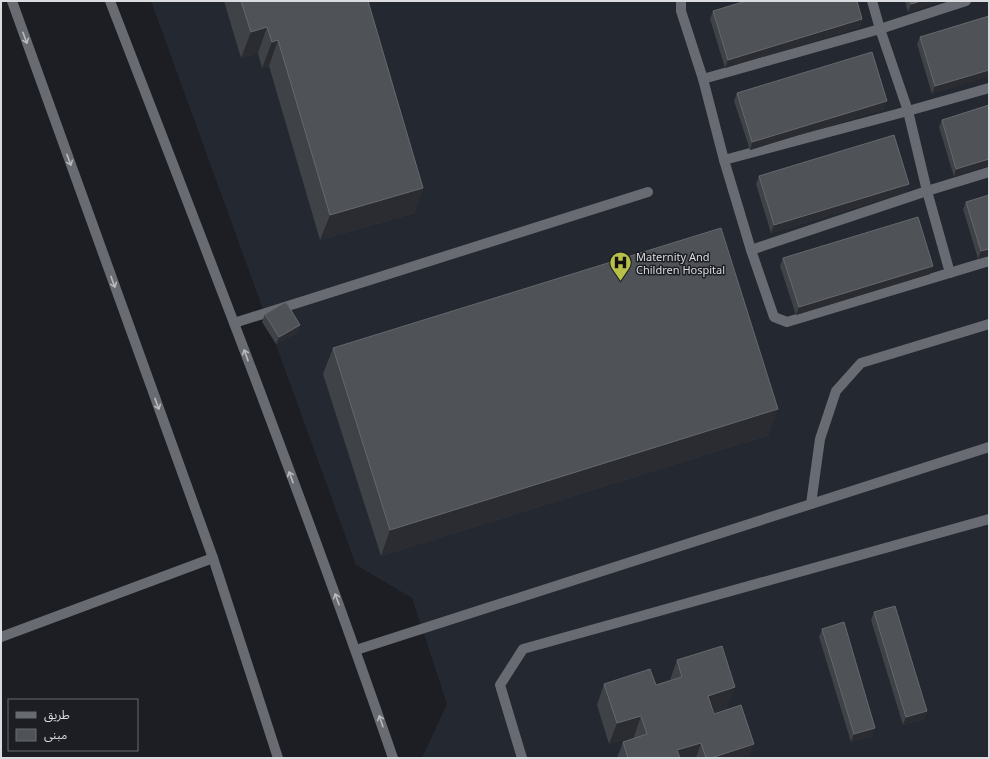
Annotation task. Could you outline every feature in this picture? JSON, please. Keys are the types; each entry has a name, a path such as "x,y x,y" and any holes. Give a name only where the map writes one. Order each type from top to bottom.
{"street":[{"path":"12,1 213,558 278,758"},
{"path":"110,1 234,323 356,650 393,758"},
{"path":"682,1 680,11 703,79 724,160 751,250 774,317 787,322 989,261"},
{"path":"872,1 908,111 927,191 950,272"},
{"path":"703,79 880,29 966,1"},
{"path":"724,160 989,88"},
{"path":"751,250 927,191 989,172"},
{"path":"234,323 648,192"},
{"path":"812,504 820,439 836,391 861,363 989,324"},
{"path":"356,650 989,447"},
{"path":"522,758 500,685 523,648 989,519"},
{"path":"1,637 213,558"}],"shaded area":[{"name":"Maternity And Children Hospital","path":"151,1 989,1 989,758 422,758 447,704 412,598 356,565"}],"building":[{"path":"241,1 368,1 423,188 330,215 278,40 272,42 267,27 251,32"},
{"path":"746,1 857,1 862,19 728,60 713,11"},
{"path":"910,1 921,1 911,4"},
{"path":"989,16 989,70 935,86 920,37"},
{"path":"872,52 887,101 752,142 737,93"},
{"path":"989,105 989,159 956,169 942,120"},
{"path":"894,135 909,184 774,225 759,176"},
{"path":"989,195 989,249 981,251 966,202"},
{"path":"918,217 933,266 799,307 783,258"},
{"path":"721,228 778,409 390,530 333,348"},
{"path":"286,302 300,325 279,337 265,314"},
{"path":"895,606 927,711 906,717 874,612"},
{"path":"844,622 875,728 854,734 822,629"},
{"path":"722,646 735,687 708,696 714,714 741,705 754,744 711,758 706,758 701,743 677,750 680,758 628,758 623,742 647,734 641,716 617,723 604,684 650,669 656,685 682,677 677,660"}],"place":[{"name":"Maternity And Children Hospital","path":"621,282"}]}
